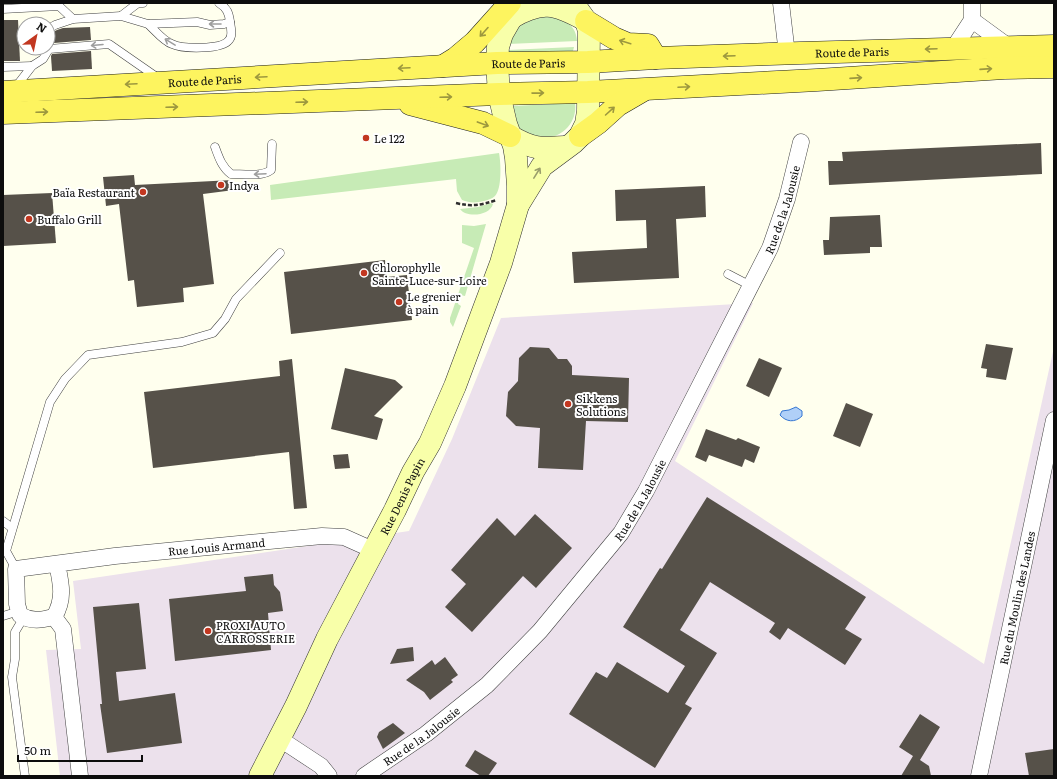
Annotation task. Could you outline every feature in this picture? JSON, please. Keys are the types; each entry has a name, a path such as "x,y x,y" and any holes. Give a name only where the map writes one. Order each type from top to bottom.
{"main road":[{"path":"443,66 456,58 513,8"},
{"path":"586,21 614,38 628,44 648,45 656,58"},
{"name":"Route de Paris","path":"8,91 497,63 588,62 827,52 1054,46"},
{"path":"817,80 823,73 827,52"},
{"path":"3,113 499,94 645,90 1054,66"},
{"path":"572,142 598,123 618,105 645,90"},
{"path":"392,99 483,123 510,136"}],"street":[{"path":"518,205 542,166 572,142 586,124 588,112 589,31 586,21 572,3"},
{"path":"781,3 787,54"},
{"path":"952,49 972,20 972,3"},
{"path":"518,205 514,146 499,94 497,63 498,48 502,34 513,8 523,10 534,6 558,6 586,21"},
{"path":"972,20 1008,47"},
{"path":"510,136 535,148 572,142"},
{"name":"Rue de la Jalousie","path":"364,776 426,734 487,685 540,631 621,533 646,491 770,248 787,199 801,142"},
{"name":"Rue Denis Papin","path":"260,776 280,739 327,638 395,510 413,472 430,443 455,386 501,263 518,205"},
{"name":"Rue du Moulin des Landes","path":"979,776 1054,420"},
{"name":"Rue Louis Armand","path":"57,564 115,556 322,536 344,537 373,550"},
{"path":"57,564 62,585 60,608 54,617 38,620 22,614 17,604 16,569 57,564"},
{"path":"54,617 63,629 80,776"},
{"path":"280,739 321,766 329,776"}],"lane":[{"path":"122,16 138,3 143,3"},
{"path":"148,24 171,44 184,48 223,45 230,40 230,22 229,13 225,7 219,3"},
{"path":"3,9 59,6 73,19"},
{"path":"56,25 73,19 122,16 148,24 197,22 210,25 230,22"},
{"path":"56,48 109,44 166,82"},
{"path":"8,91 32,66 43,59 45,56"},
{"path":"3,68 32,66"},
{"path":"215,147 225,169 231,174 267,173 271,170 272,144"},
{"path":"16,569 6,551 50,402 65,379 88,355 182,342 213,333 225,319 236,299 280,253"},
{"path":"728,274 751,286"},
{"path":"3,521 12,528"},
{"path":"3,616 22,614 15,632 15,659 12,677 25,776"}],"path":[{"path":"456,203 469,206 497,200"}],"shaded area":[{"path":"753,303 675,461 984,664 1054,347 1054,776 60,776 46,650 81,649 73,581 409,531 452,439 501,318"}],"green space":[{"path":"542,11 560,18 570,24 576,34 577,41 508,44 514,27"},
{"path":"574,47 573,51 509,54 508,50"},
{"path":"575,103 574,117 571,123 561,133 548,138 536,137 520,129 516,122 512,106"},
{"path":"499,153 499,188 495,196 481,202 462,200 457,191 456,179 271,200 270,185"},
{"path":"491,203 493,204 491,208 478,214 467,214 460,209 478,207"},
{"path":"486,224 465,296 460,295 458,304 461,306 453,327 450,322 450,318 474,248 462,243 462,225 474,226"}],"water":[{"path":"796,407 802,411 802,416 794,421 785,419 780,415 782,411"}],"building":[{"path":"3,20 16,20 16,56 20,56 20,61 4,61"},
{"path":"90,27 91,40 56,43 56,30 63,28"},
{"path":"91,51 92,69 52,71 51,56 56,56 56,54"},
{"path":"1041,143 1042,174 829,185 828,161 843,161 842,152"},
{"path":"134,175 135,185 233,180 234,190 203,194 214,284 183,288 184,302 137,307 134,280 128,281 119,204 106,206 103,177"},
{"path":"705,186 706,217 676,219 679,278 574,283 572,252 647,248 646,220 616,221 615,190"},
{"name":"Buffalo Grill","path":"52,193 56,243 3,246 3,195"},
{"path":"880,215 882,247 870,247 870,253 824,255 823,240 829,240 830,217"},
{"path":"385,260 387,277 407,275 412,320 291,334 284,272"},
{"path":"986,344 1013,348 1006,380 986,377 987,369 981,368"},
{"name":"Sikkens Solutions","path":"530,347 549,348 558,359 567,359 572,366 572,375 629,378 628,422 586,421 583,470 538,468 540,428 516,426 506,416 508,392 518,381 519,358"},
{"path":"759,358 782,368 769,397 746,386"},
{"path":"292,359 307,508 294,509 289,452 153,468 144,392 280,376 279,361"},
{"path":"345,368 395,380 403,387 374,416 383,419 377,440 331,429"},
{"path":"846,403 873,414 860,447 833,436"},
{"path":"706,429 736,440 738,438 760,447 754,463 745,459 742,467 709,455 706,462 695,457"},
{"path":"348,454 350,468 335,469 333,455"},
{"path":"707,497 866,597 845,629 862,639 845,665 788,628 780,640 769,632 775,623 710,582 680,630 717,653 685,704 692,708 655,768 569,714 596,672 607,678 617,662 668,693 685,666 623,627 660,568 662,569"},
{"path":"535,514 572,548 536,588 523,576 472,632 445,607 466,584 451,570 497,518 515,536"},
{"path":"273,574 274,585 280,592 283,611 268,613 271,650 175,661 169,599 246,591 244,577"},
{"path":"139,603 146,669 116,672 119,701 175,693 182,743 107,753 100,704 102,704 93,607"},
{"path":"413,647 414,661 390,664 397,649"},
{"path":"445,657 458,675 451,680 453,682 430,700 424,692 406,680 432,660 435,665"},
{"path":"920,714 940,727 920,760 929,766 931,776 901,776 913,756 899,747"},
{"path":"393,723 405,733 383,749 377,737 379,732"},
{"path":"1054,749 1054,776 1029,776 1025,753"},
{"path":"475,750 497,763 488,776 481,776 465,766"}],"place":[{"name":"Le 122","path":"366,138"},
{"name":"Indya","path":"221,185"},
{"name":"Baïa Restaurant","path":"143,192"},
{"name":"Buffalo Grill","path":"29,219"},
{"name":"Chlorophylle Sainte-Luce-sur-Loire","path":"364,273"},
{"name":"Le grenier à pain","path":"399,302"},
{"name":"Sikkens Solutions","path":"568,404"},
{"name":"PROXI AUTO CARROSSERIE","path":"208,631"}]}
